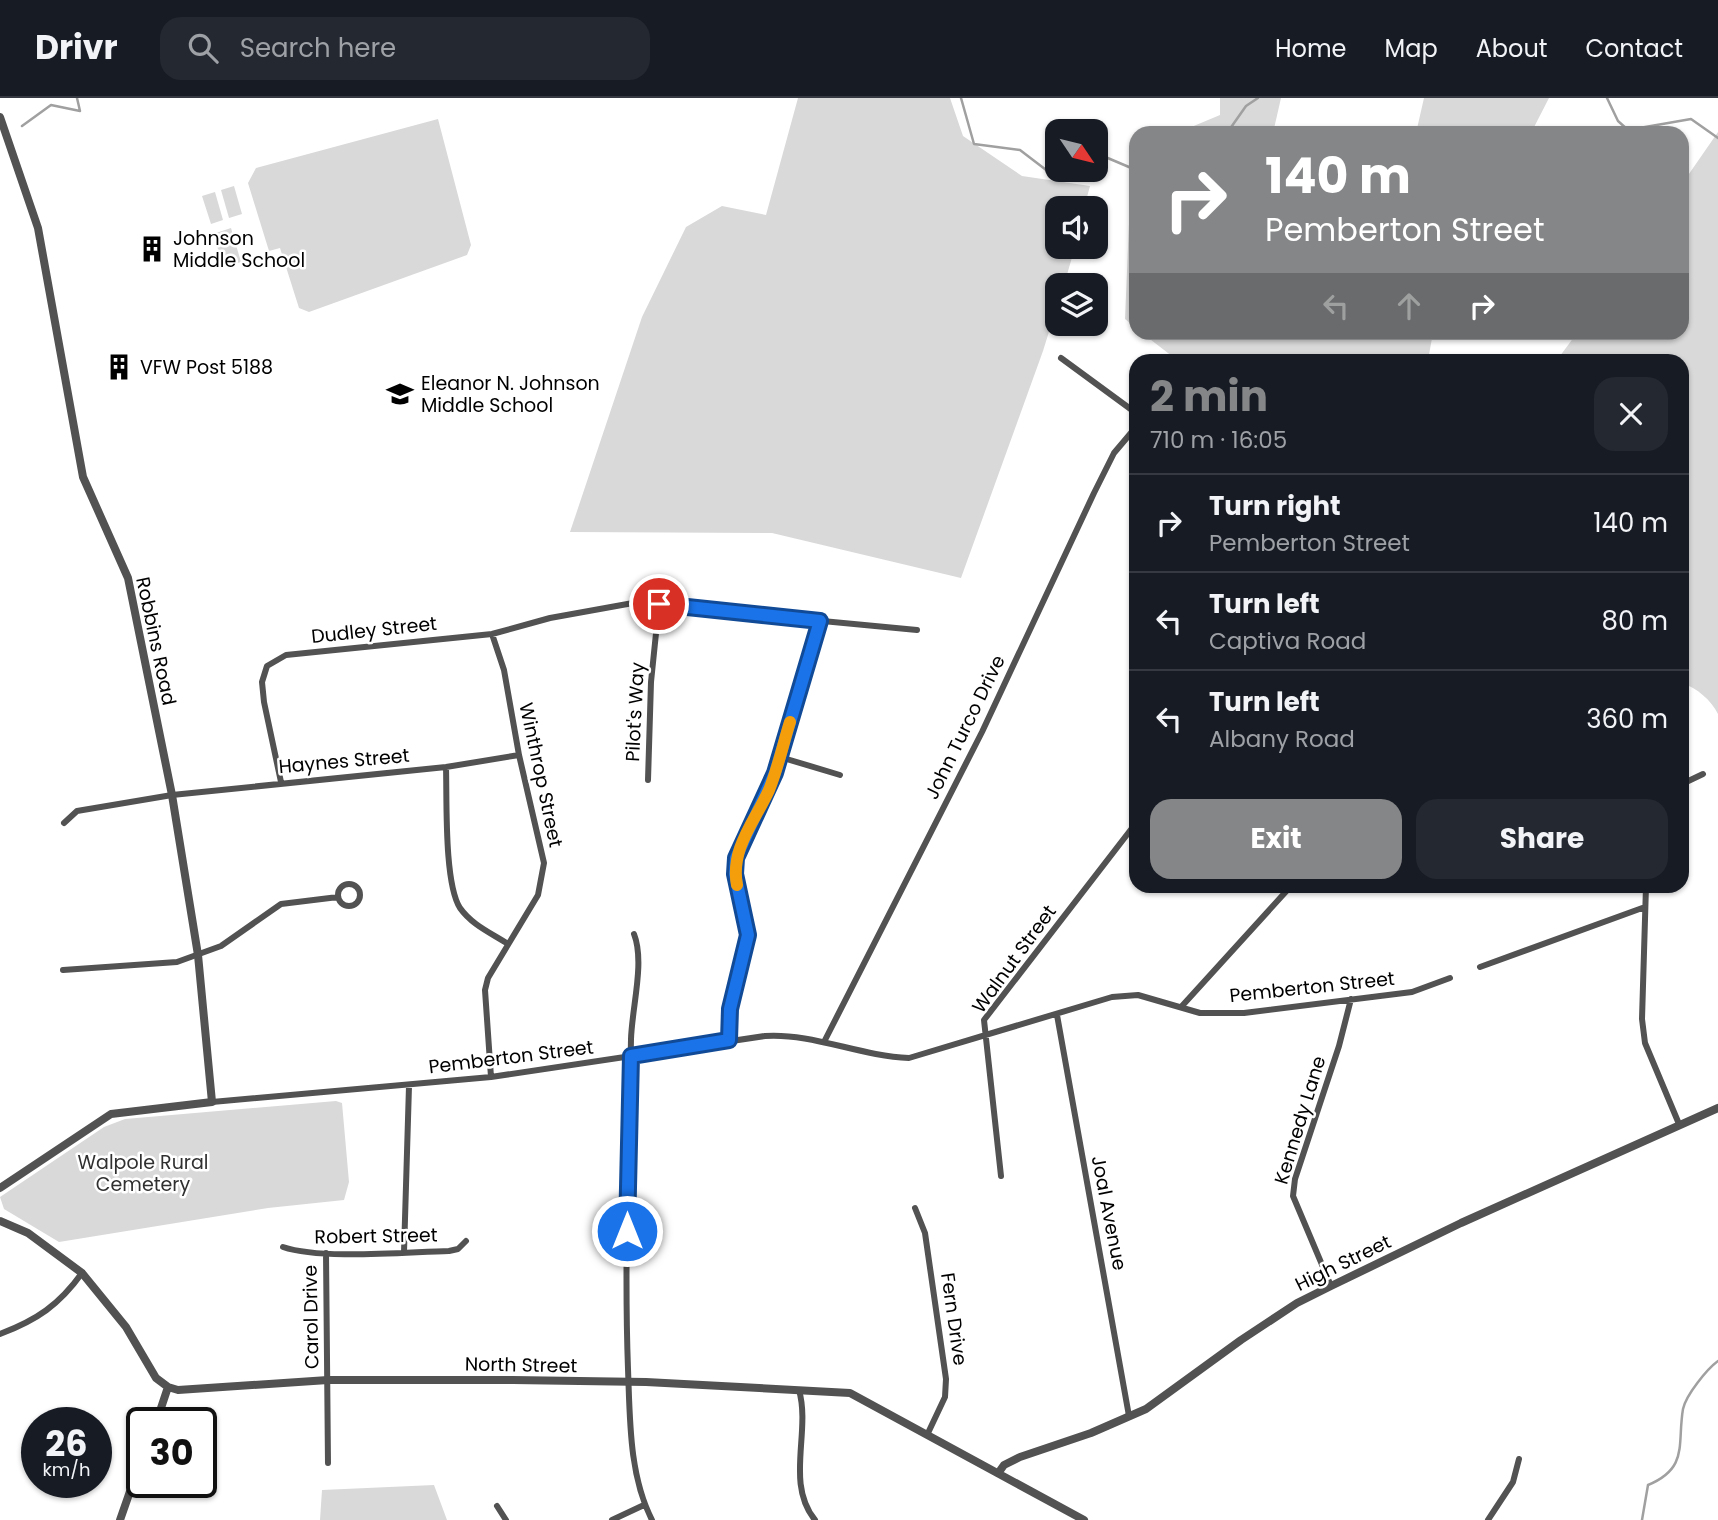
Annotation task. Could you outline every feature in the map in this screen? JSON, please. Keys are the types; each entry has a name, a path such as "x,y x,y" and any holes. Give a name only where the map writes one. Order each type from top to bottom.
{"street":[{"name":"Robbins Road","path":"0,117 38,228 83,477 128,578 172,795 198,955 212,1102"},
{"path":"1061,358 1129,408"},
{"name":"John Turco Drive","path":"824,1042 982,732 1114,453 1129,436"},
{"name":"Dudley Street","path":"281,782 264,702 264,670 272,660 286,655 492,634 584,611 634,603 917,630"},
{"name":"Pilot's Way","path":"648,780 651,682 659,604"},
{"path":"729,1040 730,1009 748,935 735,874 736,858 769,789 820,621"},
{"name":"Winthrop Street","path":"491,1076 485,990 508,944 538,895 544,863 519,755 504,670 492,634"},
{"name":"Haynes Street","path":"64,823 77,811 172,795 446,767 519,755"},
{"path":"780,757 840,775"},
{"path":"446,767 450,859 456,900 473,922 508,944"},
{"path":"1689,781 1703,774"},
{"name":"Walnut Street","path":"1001,1176 984,1036 986,1016 1129,832"},
{"path":"1182,1006 1285,893"},
{"path":"1646,893 1642,1019 1645,1043 1679,1124"},
{"path":"63,970 177,962 221,946 281,904 338,897"},
{"path":"1480,967 1645,907"},
{"path":"634,934 640,949 632,1006 627,1217 629,1382 633,1456 644,1505 652,1520"},
{"name":"Pemberton Street","path":"0,1188 111,1114 212,1102 409,1086 729,1040 794,1035 874,1056 909,1058 1099,1000 1138,995 1200,1013 1244,1013 1412,992 1450,978"},
{"name":"Kennedy Lane","path":"1331,1286 1293,1196 1295,1179 1339,1046 1350,999"},
{"name":"Joal Avenue","path":"1057,1015 1129,1416"},
{"path":"404,1252 409,1086"},
{"name":"High Street","path":"999,1472 1004,1465 1020,1457 1129,1416 1166,1398 1241,1340 1297,1303 1718,1108"},
{"name":"Fern Drive","path":"915,1209 925,1233 947,1379 945,1397 928,1433"},
{"path":"0,1221 28,1233 82,1273 126,1327 156,1378 168,1387 161,1407"},
{"name":"Robert Street","path":"283,1247 296,1252 326,1253 449,1251 458,1249 466,1241"},
{"name":"Carol Drive","path":"326,1253 328,1463"},
{"path":"0,1334 33,1321 55,1306 82,1273"},
{"name":"North Street","path":"168,1387 177,1390 328,1380 629,1382 850,1393 999,1472 1069,1516 1084,1520"},
{"path":"799,1390 803,1403 800,1483 805,1508 815,1520"},
{"path":"1488,1520 1513,1482 1520,1459"},
{"path":"120,1520 128,1498"},
{"path":"612,1520 644,1505"},
{"path":"497,1506 506,1520"}],"green space":[{"path":"798,98 950,98 963,136 1022,176 1045,179 1045,182 1090,186 1087,196 1045,196 1045,259 1072,259 1067,273 1045,273 1045,336 1048,336 961,578 772,533 570,532 642,317 686,227 722,206 766,215"},
{"path":"1220,98 1281,98 1275,126 1194,126 1220,115"},
{"path":"1424,98 1549,98 1535,126 1418,126"},
{"path":"438,119 471,245 467,255 309,312 299,308 280,248 269,251 248,183 256,168"},
{"path":"1718,132 1718,714 1703,695 1689,686 1689,354 1561,354 1572,340 1689,340 1689,174"},
{"path":"234,186 242,214 229,218 221,190"},
{"path":"215,192 223,220 211,224 202,196"},
{"path":"1129,224 1129,322 1125,319"},
{"path":"231,228 241,262 224,267 213,234"},
{"path":"1151,340 1432,340 1429,354 1169,354"},
{"name":"Walpole Rural Cemetery","path":"336,1101 342,1103 349,1182 344,1200 268,1208 59,1242 4,1209 0,1197 104,1127 125,1119"},
{"path":"434,1485 447,1520 320,1520 322,1490"}],"waterway":[{"path":"22,126 51,105 80,111 77,98"},
{"path":"961,98 974,144 1020,150 1045,169"},
{"path":"1232,126 1246,106 1258,98"},
{"path":"1607,98 1618,121 1624,126"},
{"path":"1651,126 1691,119 1718,138"},
{"path":"1108,158 1129,167"},
{"path":"1642,1520 1648,1485 1670,1471 1676,1463 1685,1403 1697,1383 1718,1361"}],"slow traffic":[{"path":"737,885 736,858 769,789 790,722"}],"place":[{"name":"Johnson Middle School","path":"152,249"},
{"name":"VFW Post 5188","path":"119,367"},
{"name":"Eleanor N. Johnson Middle School","path":"400,394"}],"route":[{"path":"627,1231 631,1056 729,1040 730,1009 746,953 748,935 735,874 736,858 775,773 820,621 659,604"}]}
